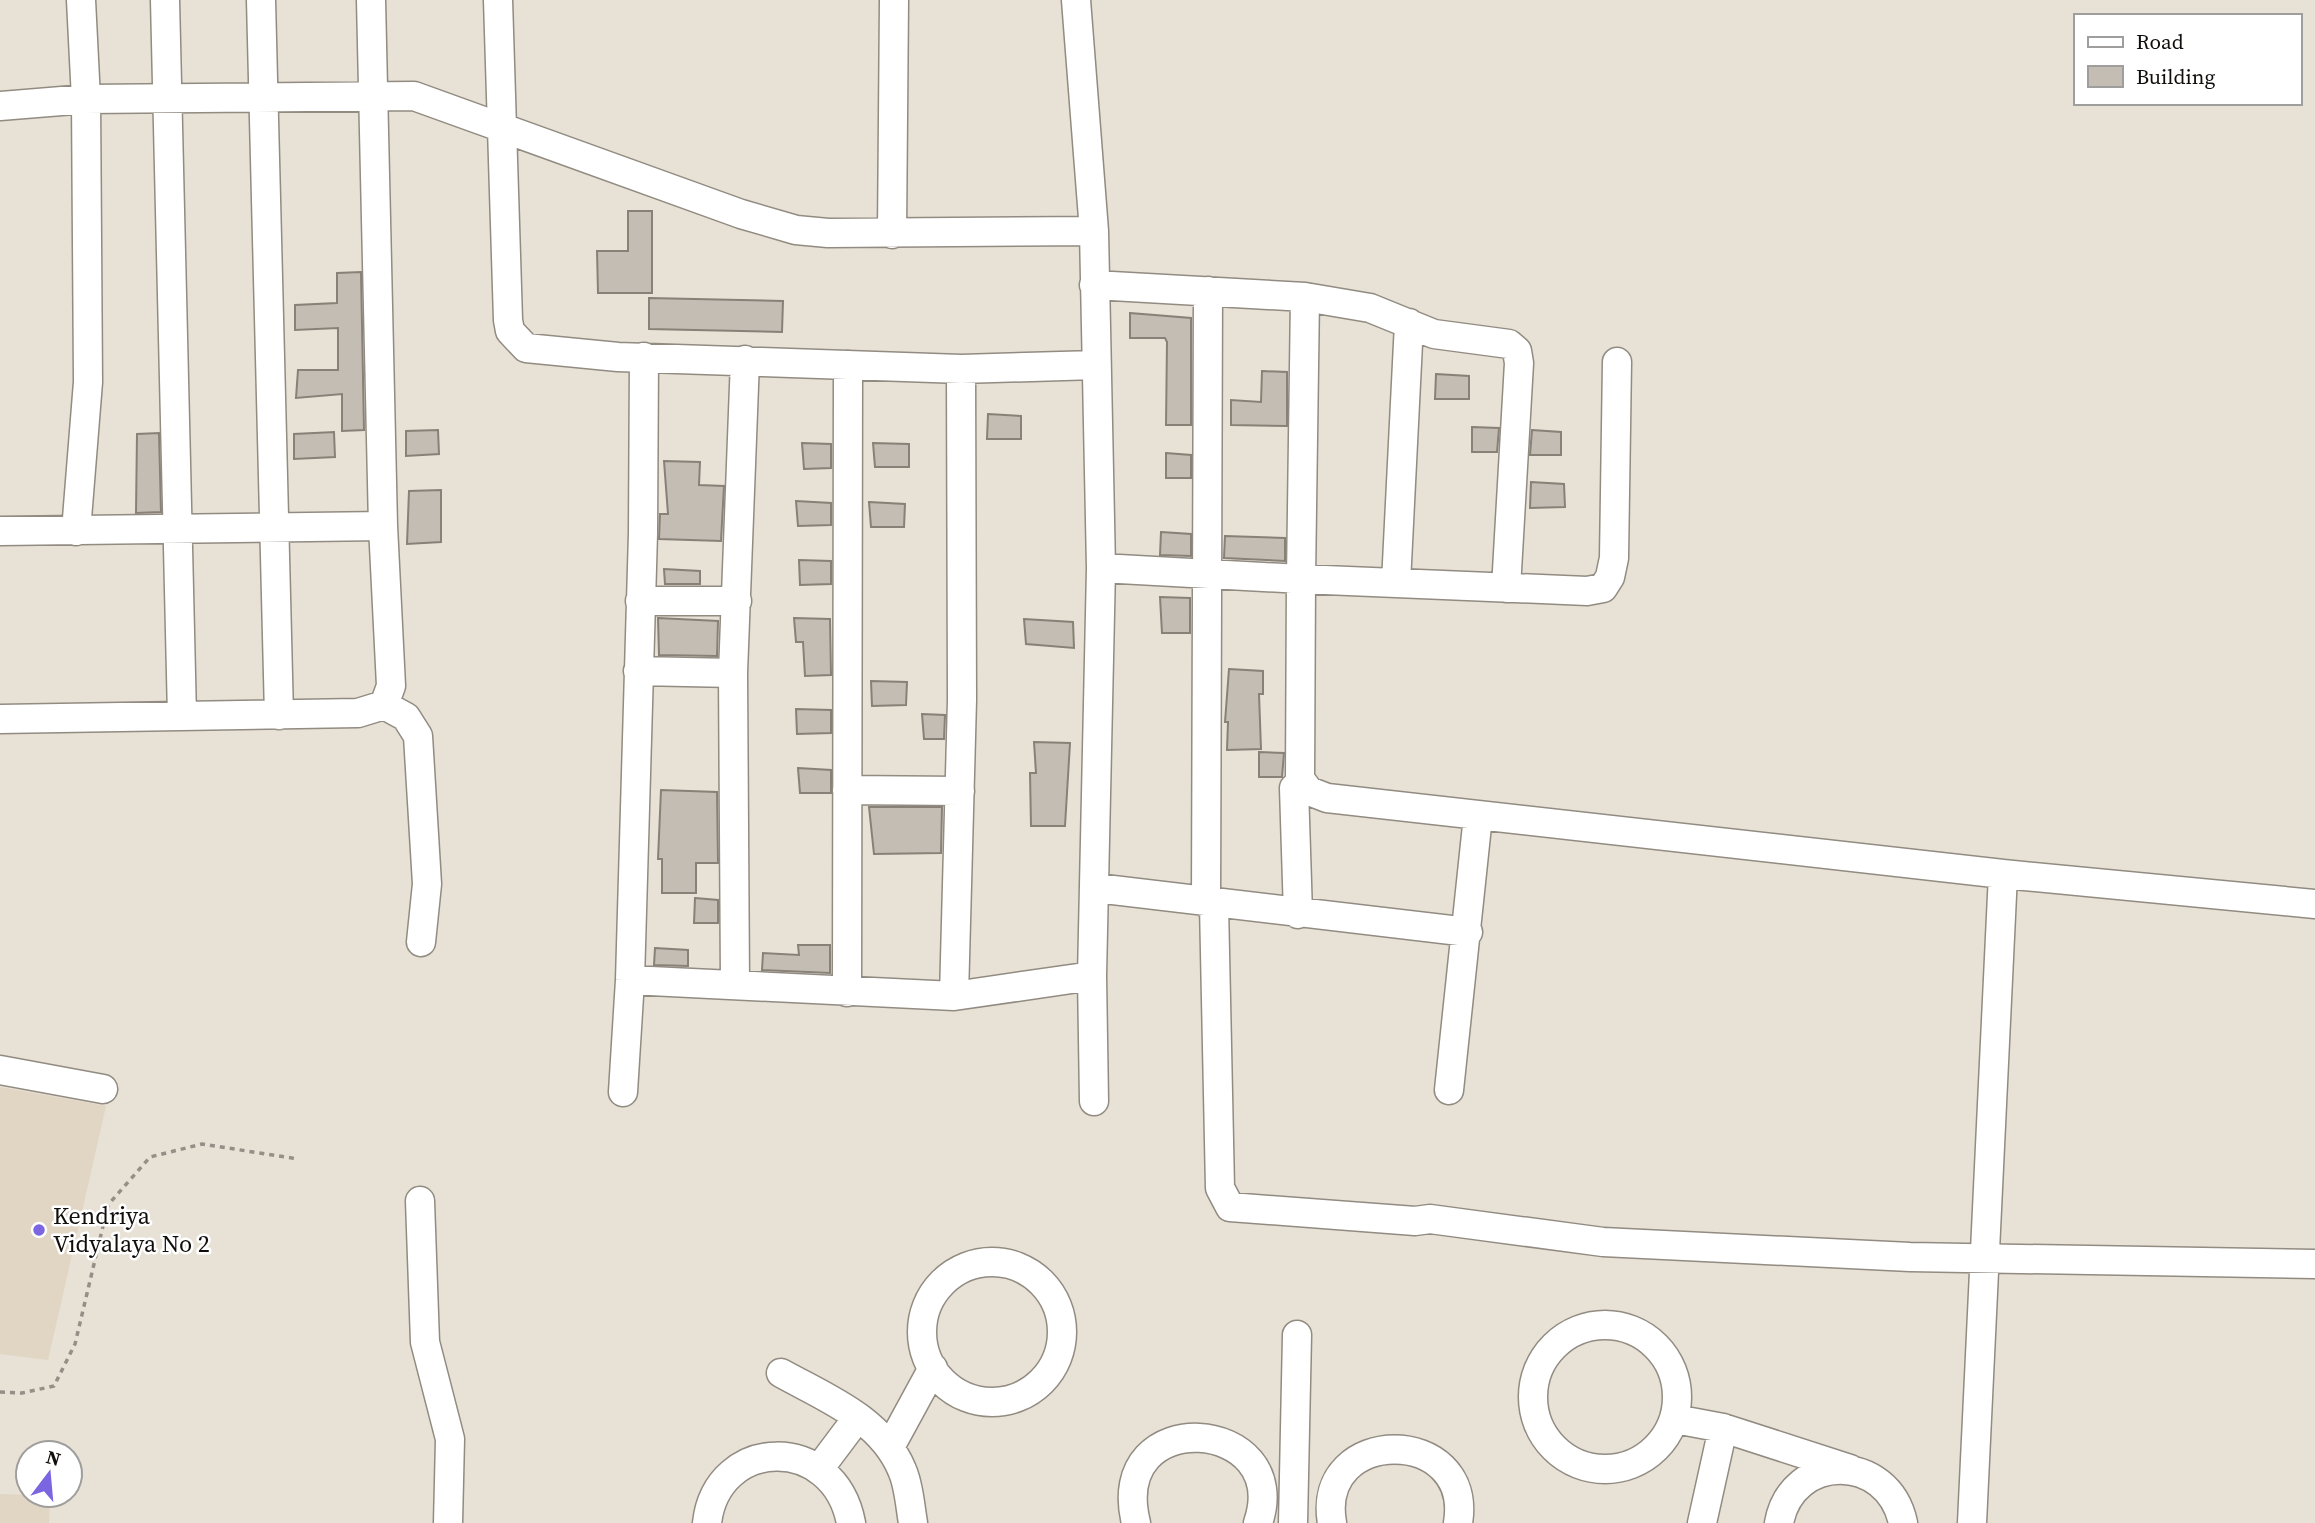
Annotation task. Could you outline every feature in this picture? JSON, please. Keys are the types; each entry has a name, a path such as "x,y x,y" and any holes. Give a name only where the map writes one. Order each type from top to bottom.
{"street":[{"path":"76,531 88,382 86,99 81,0"},
{"path":"165,0 182,716"},
{"path":"261,0 279,715"},
{"path":"371,0 383,526 391,686 384,705"},
{"path":"498,0 510,331 526,348 644,357 961,369 1096,365"},
{"path":"892,234 894,0"},
{"path":"1076,0 1094,231 1101,568 1092,976 1094,1101"},
{"path":"0,106 86,99 264,95 414,96 501,125 741,214 796,230 892,234 1094,231"},
{"path":"1094,285 1305,297 1370,308 1434,334 1509,344 1517,351 1506,588"},
{"path":"1206,903 1208,291"},
{"path":"1305,297 1300,779 1309,791 1326,798 1478,816 2003,874 2315,904"},
{"path":"1396,583 1409,323"},
{"path":"623,1092 630,981 644,357"},
{"path":"735,984 733,673 745,360"},
{"path":"1101,568 1506,588 1587,591 1603,588 1610,577 1614,558 1617,362"},
{"path":"847,992 848,365"},
{"path":"954,996 960,791 961,369"},
{"path":"0,531 383,526"},
{"path":"640,601 737,601"},
{"path":"638,671 733,673"},
{"path":"0,719 358,713 384,705 406,718 418,736 427,884 422,942"},
{"path":"1294,788 1298,914"},
{"path":"848,790 960,791"},
{"path":"1449,1090 1468,932 1478,816"},
{"path":"1972,1523 1982,1258 2003,874"},
{"path":"1096,888 1468,932"},
{"path":"1206,903 1214,905 1220,1188 1230,1207 1415,1222 1430,1219 1603,1242 1982,1258 2315,1264"},
{"path":"630,981 954,996 1092,976"},
{"path":"0,1070 103,1089"},
{"path":"420,1201 425,1342 450,1438 448,1523"},
{"path":"1002,1262 1026,1270 1046,1286 1059,1307 1063,1332 1060,1354 1048,1376 1020,1398 996,1403 972,1400 949,1389 933,1368 925,1356 922,1319 931,1295 948,1277 978,1263 1002,1262"},
{"path":"1616,1325 1640,1333 1661,1349 1674,1371 1679,1396 1675,1419 1663,1442 1634,1464 1610,1470 1584,1467 1562,1455 1549,1443 1536,1421 1534,1382 1543,1359 1560,1340 1591,1326 1616,1325"},
{"path":"1293,1517 1297,1335"},
{"path":"890,1447 933,1368"},
{"path":"781,1373 859,1417 890,1447 903,1471 913,1523"},
{"path":"819,1469 859,1417"},
{"path":"1675,1419 1723,1428 1871,1476 1889,1490 1900,1509 1903,1523"},
{"path":"1702,1523 1723,1428"},
{"path":"1136,1523 1132,1499 1141,1466 1156,1450 1184,1437 1206,1436 1228,1443 1246,1458 1258,1477 1260,1511 1293,1517 1331,1517 1339,1478 1354,1461 1382,1448 1404,1448 1426,1455 1444,1469 1455,1489 1460,1511 1458,1523"},
{"path":"707,1523 717,1490 734,1471 764,1457 790,1456 819,1469 834,1480 847,1502 851,1523"},
{"path":"1779,1523 1787,1498 1802,1482 1829,1470 1850,1469"}],"path":[{"path":"0,1392 22,1393 54,1386 75,1344 108,1205 150,1157 202,1144 298,1159"}],"shaded area":[{"name":"Kendriya Vidyalaya No 2","path":"0,1087 106,1106 48,1360 0,1354"},
{"path":"0,1494 14,1495 14,1509 50,1509 49,1523 0,1523"}],"building":[{"path":"628,211 652,211 652,293 598,293 597,251 628,251"},
{"path":"361,272 364,430 342,431 342,394 296,398 298,370 338,370 338,328 295,330 295,305 337,303 337,273"},
{"path":"649,298 783,301 782,332 649,329"},
{"path":"1130,313 1191,318 1191,425 1166,425 1167,342 1165,338 1130,338"},
{"path":"1262,371 1287,372 1287,426 1231,425 1231,400 1261,402"},
{"path":"1436,374 1469,376 1469,399 1435,399"},
{"path":"988,414 1021,416 1021,439 987,439"},
{"path":"1472,427 1499,428 1497,452 1472,452"},
{"path":"438,430 439,454 406,456 406,431"},
{"path":"1532,430 1561,432 1561,455 1530,455"},
{"path":"334,432 335,457 294,459 294,434"},
{"path":"159,433 161,512 136,513 137,434"},
{"path":"802,443 831,444 831,468 804,469"},
{"path":"873,443 909,444 909,467 875,467"},
{"path":"1166,453 1191,455 1191,478 1166,478"},
{"path":"664,461 700,462 699,485 724,486 721,541 659,539 660,514 668,514"},
{"path":"1531,482 1564,484 1565,507 1530,508"},
{"path":"441,490 441,542 407,544 409,491"},
{"path":"796,501 831,503 831,525 798,526"},
{"path":"869,502 905,504 904,527 871,527"},
{"path":"1161,532 1191,534 1191,556 1160,555"},
{"path":"1225,536 1285,538 1285,561 1224,558"},
{"path":"799,560 831,561 831,584 800,585"},
{"path":"664,569 700,571 700,584 665,584"},
{"path":"1160,597 1190,598 1190,633 1162,633"},
{"path":"658,618 718,621 717,656 659,655"},
{"path":"794,618 830,619 831,675 805,676 803,642 796,642"},
{"path":"1024,619 1073,622 1074,648 1026,644"},
{"path":"1229,669 1263,671 1263,694 1259,694 1261,749 1227,750 1228,722 1225,722"},
{"path":"871,681 907,682 906,705 872,706"},
{"path":"796,709 831,710 831,733 797,734"},
{"path":"922,714 945,715 944,739 924,739"},
{"path":"1034,742 1070,743 1065,826 1031,826 1030,773 1036,773"},
{"path":"1259,752 1284,753 1282,777 1259,777"},
{"path":"798,768 831,770 831,793 800,793"},
{"path":"661,790 717,792 718,863 696,863 696,893 662,893 662,859 658,859"},
{"path":"869,807 942,807 941,853 874,854"},
{"path":"695,898 718,900 718,923 694,923"},
{"path":"798,945 830,945 830,973 762,970 763,953 799,955"},
{"path":"655,948 688,950 688,966 654,965"}],"place":[{"name":"Kendriya Vidyalaya No 2","path":"39,1230"}]}
